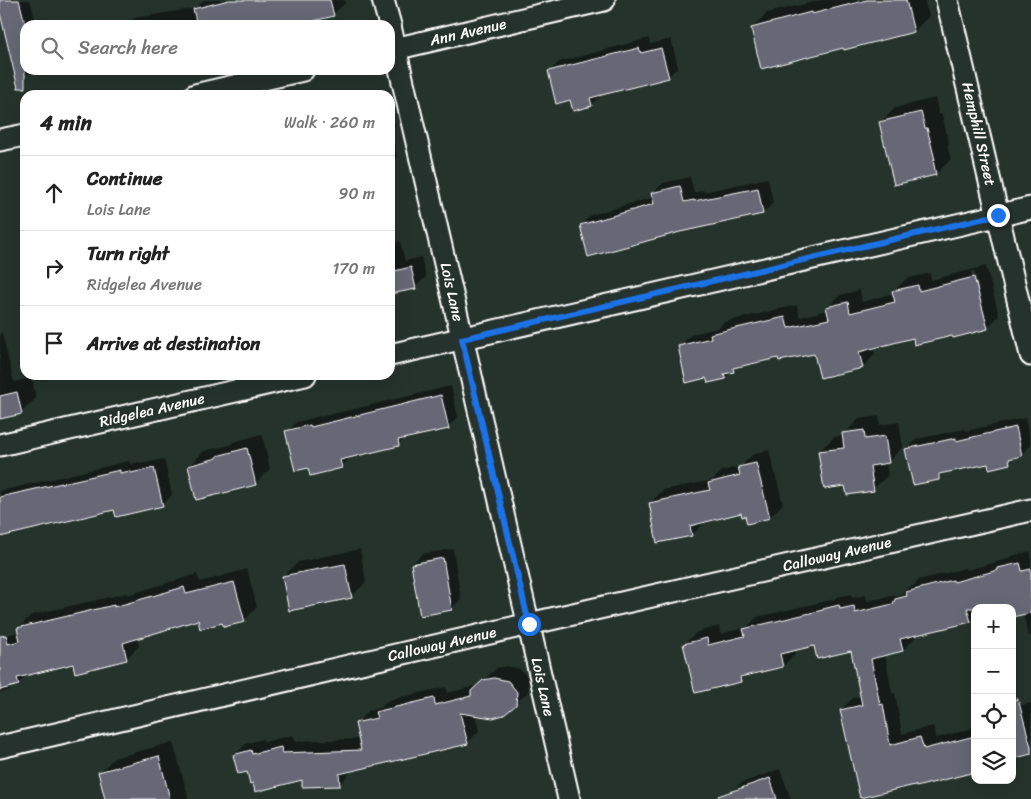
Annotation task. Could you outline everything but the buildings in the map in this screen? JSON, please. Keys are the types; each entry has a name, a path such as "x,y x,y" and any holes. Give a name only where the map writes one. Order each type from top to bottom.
{"street":[{"name":"Lois Lane","path":"383,0 388,20"},
{"name":"Ann Avenue","path":"395,49 604,0"},
{"name":"Hemphill Street","path":"948,0 1031,355"},
{"name":"Lois Lane","path":"395,57 569,799"},
{"path":"217,90 281,75"},
{"path":"0,140 20,135"},
{"path":"395,354 1031,208"},
{"name":"Ridgelea Avenue","path":"0,445 282,380"},
{"name":"Calloway Avenue","path":"0,746 1031,510"}],"route":[{"path":"529,624 462,339 998,215"}]}
